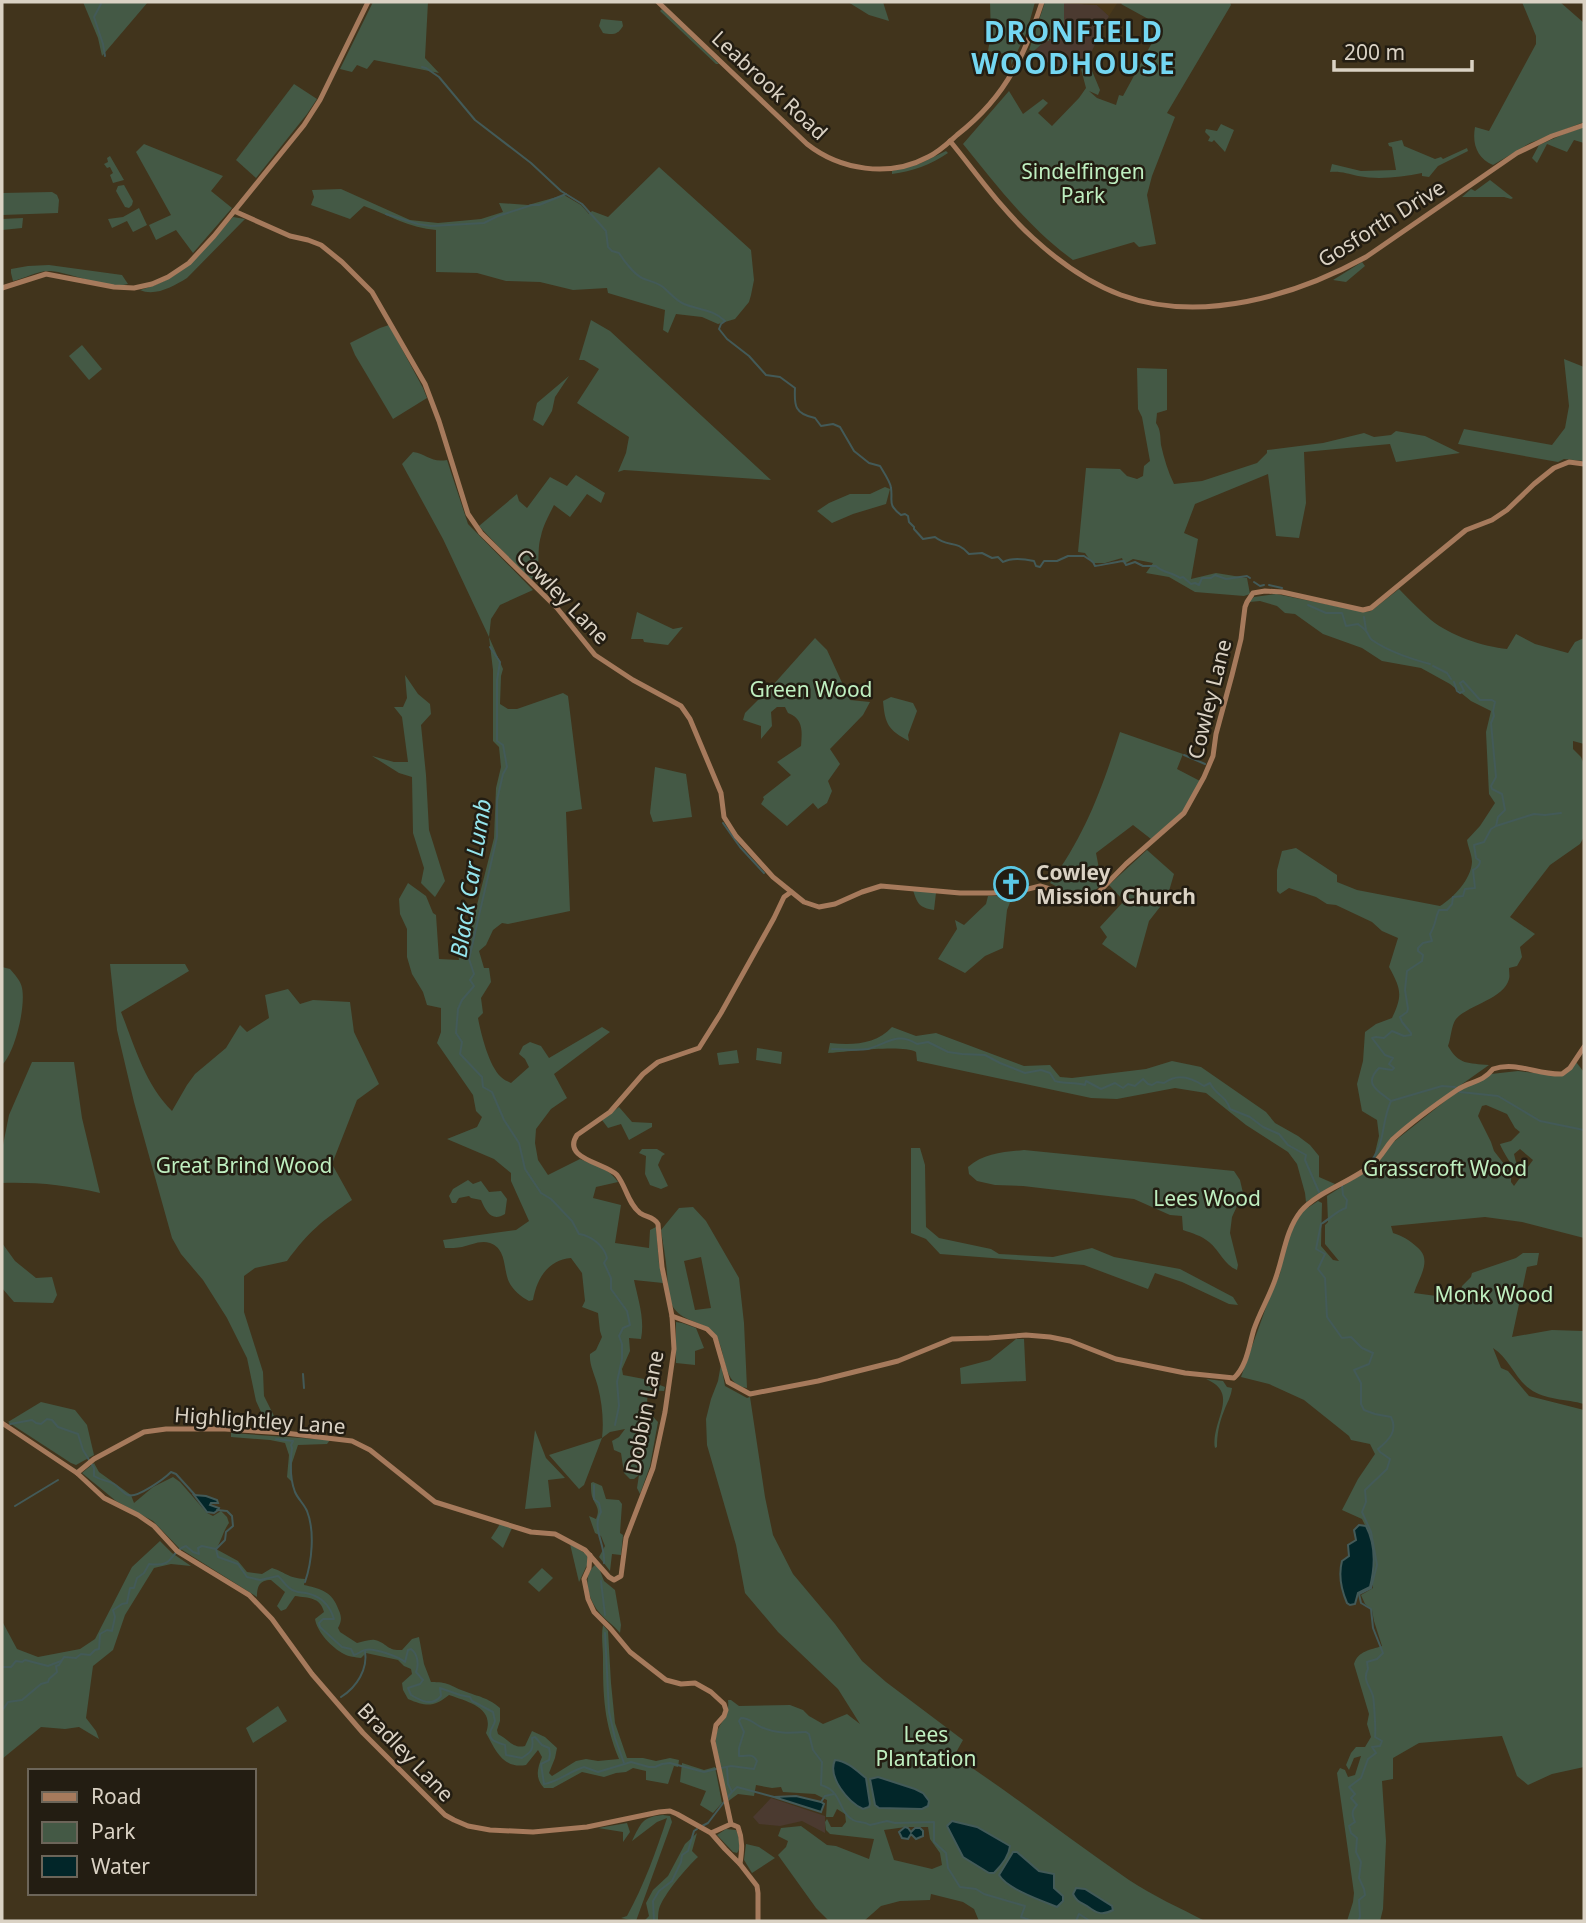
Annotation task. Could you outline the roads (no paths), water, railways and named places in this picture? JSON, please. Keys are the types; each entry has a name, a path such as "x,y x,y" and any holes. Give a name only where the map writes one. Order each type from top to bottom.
{"street":[{"path":"2,288 46,274 124,288 152,284 189,263 309,119 368,2"},
{"name":"Leabrook Road","path":"658,2 807,144 830,158 861,168 893,168 920,161 937,152 974,122 1014,70 1042,2"},
{"name":"Gosforth Drive","path":"950,141 1016,221 1046,250 1069,266 1098,285 1129,298 1153,304 1198,306 1262,299 1319,281 1366,257 1524,149 1584,125"},
{"name":"Cowley Lane","path":"234,212 290,236 321,245 348,267 372,292 425,384 474,525 556,608 595,655 632,680 674,701 685,712 721,793 726,821 754,858 781,884 807,904 819,907 835,904 881,886 960,893 1016,892 1040,886 1076,901 1091,900 1126,864 1184,813 1207,772 1241,639 1247,602 1253,593 1265,590 1363,610 1371,608 1466,530 1492,520 1507,510 1554,468 1564,463 1584,464"},
{"path":"781,884 784,897"},
{"name":"Dobbin Lane","path":"598,1564 614,1580 621,1576 626,1538 653,1468 674,1349 658,1224 655,1219 638,1211 616,1175 576,1152 574,1139 610,1112 643,1074 658,1062 699,1048 784,897 790,892"},
{"path":"672,1317 707,1329 715,1336 728,1382 750,1394 818,1381 898,1361 952,1339 1026,1335 1070,1341 1116,1359 1185,1373 1234,1378 1243,1364 1275,1281 1290,1229 1302,1210 1374,1163 1391,1141 1461,1087 1487,1077 1493,1069 1512,1065 1562,1074 1570,1068 1584,1047"},
{"path":"2,1423 77,1473"},
{"name":"Highlightley Lane","path":"77,1473 94,1459 144,1433 166,1429 273,1432 352,1441 370,1450 435,1502 531,1532 555,1534 590,1553 598,1564"},
{"name":"Bradley Lane","path":"77,1473 104,1498 138,1515 154,1527 177,1551 249,1595 272,1619 312,1674 363,1732 445,1815 468,1826 533,1832 587,1827 670,1811 712,1833 740,1864 757,1886 758,1921"},
{"path":"590,1553 589,1568 584,1579 594,1612 630,1652 666,1680 695,1684 711,1692 724,1704 724,1716 714,1730 713,1741 731,1824 737,1827 741,1835 743,1845 740,1864"},
{"path":"589,1568 598,1564"},
{"path":"712,1833 731,1824"}],"water":[{"path":"194,1495 217,1500 218,1503 210,1505 219,1508 218,1510 214,1513 207,1512"},
{"path":"1359,1525 1366,1526 1372,1541 1373,1572 1370,1587 1358,1593 1355,1604 1350,1605 1342,1588 1341,1567 1342,1561 1349,1556 1348,1545 1356,1540 1354,1530"},
{"path":"835,1760 847,1764 866,1778 869,1807 863,1809 857,1806 845,1795 834,1774"},
{"path":"878,1777 923,1793 929,1801 928,1806 922,1809 879,1808 875,1805 870,1779"},
{"path":"796,1796 821,1802 824,1804 821,1812 774,1797"},
{"path":"952,1821 977,1827 1010,1846 1004,1861 994,1873 989,1873 963,1857 947,1826"},
{"path":"905,1827 911,1832 920,1828 923,1836 916,1839 911,1834 908,1839 902,1838 899,1832"},
{"path":"1013,1852 1017,1852 1039,1871 1054,1874 1054,1888 1063,1896 1063,1901 1057,1907 1017,1890 999,1875"},
{"path":"1076,1888 1085,1889 1112,1906 1113,1910 1099,1913 1093,1910 1076,1899 1073,1894"}],"waterway":[{"path":"100,2 94,17 105,56"},
{"path":"422,67 439,77 475,120 531,163 561,191 582,204 606,231 608,247 619,253 636,274 661,285 681,302 720,317 725,321 719,329 727,339 749,356 766,375 780,377 795,388 797,408 803,414 815,418 821,426 833,424 840,427 854,451 869,463 880,466 891,486 894,508 901,515 908,516 909,522 923,539 935,537 960,547 969,554 982,553 992,558 998,557 1003,562 1014,559 1030,560 1040,567 1044,561 1084,556 1095,566 1124,561 1126,565 1135,562 1143,566 1156,566 1183,577 1191,584 1199,585 1202,578 1215,575 1226,579 1247,576 1250,578"},
{"path":"386,214 431,226 484,223 566,194"},
{"path":"1254,582 1260,586 1264,585"},
{"path":"1269,585 1282,588"},
{"path":"1308,605 1326,613 1342,613 1346,626 1358,624 1378,644 1430,664"},
{"path":"1364,617 1366,630"},
{"name":"Black Car Lumb","path":"490,647 500,662 497,680 497,741 503,745 507,767 497,800 497,837 469,959 474,974 470,980 474,986 458,1009 456,1033 462,1042 460,1054 482,1077 483,1087 492,1092 504,1120 519,1143 525,1169 541,1193 551,1199 572,1221 579,1234 593,1239 607,1258 604,1263 611,1278 611,1289 627,1311 630,1325 623,1328 619,1336 622,1359 617,1382 619,1406 615,1425"},
{"path":"1433,666 1447,673 1451,679"},
{"path":"1368,1165 1381,1141 1391,1101 1374,1086 1372,1078 1379,1068 1394,1068 1389,1064 1393,1058 1385,1055 1372,1038 1384,1038 1392,1031 1404,1036 1411,1035 1400,1017 1408,1009 1405,990 1407,971 1422,961 1423,955 1418,948 1423,943 1432,941 1430,934 1439,910 1447,910 1453,897 1463,896 1465,889 1475,888 1473,870 1478,867 1480,861 1476,858 1474,845 1484,842 1505,810 1502,794 1491,786 1496,777 1491,723 1495,702 1480,700 1463,681 1460,683 1464,691 1460,693 1454,682"},
{"path":"1184,755 1205,764"},
{"path":"1496,826 1534,814 1561,813"},
{"path":"723,823 764,873"},
{"path":"832,1049 868,1049 892,1040 904,1039 917,1044 928,1042 948,1052 985,1055 1025,1073 1041,1070 1050,1073 1055,1081 1085,1085 1086,1081 1101,1089 1115,1083 1123,1088 1128,1084 1135,1086 1143,1079 1152,1085 1179,1077 1189,1078 1204,1086 1210,1083 1230,1109 1279,1134 1288,1145 1306,1155 1305,1160 1319,1192"},
{"path":"1391,1101 1442,1086 1455,1087 1460,1092 1498,1096 1540,1121 1584,1130"},
{"path":"1342,1184 1343,1195 1347,1200 1346,1208 1321,1224 1316,1249 1325,1254 1318,1269 1325,1278 1327,1317 1342,1338 1351,1337 1362,1348 1373,1353 1369,1364 1354,1370 1361,1383 1361,1404 1364,1410 1391,1417 1393,1422 1389,1439 1378,1449 1390,1459 1387,1469 1365,1490 1366,1502 1362,1512 1371,1532 1377,1565 1371,1588 1359,1594 1361,1603 1371,1609 1373,1628 1383,1653 1377,1659 1367,1662 1366,1676 1373,1696 1375,1737 1382,1741 1380,1746 1372,1747 1376,1753 1368,1759 1361,1778 1349,1787 1355,1794 1351,1798 1357,1805 1353,1813 1355,1822 1349,1826 1351,1833 1357,1838 1356,1852 1361,1862 1359,1878 1365,1895 1359,1900 1358,1921"},
{"path":"303,1374 304,1388"},
{"path":"10,1424 32,1420 41,1424 47,1419 52,1420 58,1427 78,1434 83,1450 94,1468 94,1476 114,1484 128,1495 143,1491 171,1472 195,1495"},
{"path":"276,1439 293,1441 292,1482 306,1508 311,1528 312,1546 305,1582"},
{"path":"15,1506 58,1480"},
{"path":"594,1485 594,1499 599,1503 601,1512 598,1530 604,1563"},
{"path":"217,1510 227,1511 232,1516 233,1526 216,1549 218,1557 238,1564 247,1577 260,1580 278,1576 292,1590 320,1599 334,1619 323,1619 319,1623 320,1627 342,1647 351,1649 354,1655 365,1650 374,1650 405,1662 408,1650 411,1649 417,1660 416,1672 423,1680 420,1684 408,1688 411,1695 430,1702 441,1696 440,1688 470,1697 472,1701 493,1712 495,1721 490,1734 494,1741 505,1745 506,1755 522,1758 531,1750 532,1738 535,1737 549,1748 549,1760 541,1764 544,1784 584,1767 598,1772 631,1762 649,1767 670,1763 704,1772 716,1769"},
{"path":"2,1711 8,1702 22,1700 41,1684 48,1682 57,1672 56,1666 64,1657 90,1655 99,1649 100,1634 107,1630 112,1631 115,1617 113,1610 127,1603 130,1588 134,1588 137,1578 149,1564 164,1564 186,1546 199,1554 198,1548 202,1546 216,1549"},
{"path":"601,1581 605,1615"},
{"path":"605,1633 609,1712 624,1763"},
{"path":"341,1697 360,1677 365,1664 365,1651"},
{"path":"2,1667 11,1667 16,1661 25,1660 48,1666 61,1661"},
{"path":"721,1768 731,1766 754,1769 757,1761 753,1757 739,1756 744,1732 739,1721 741,1718 772,1731 806,1732 813,1750 822,1762 821,1785 837,1796 848,1816 870,1825 887,1821 934,1822 934,1842 946,1853 948,1868 960,1887 976,1889 984,1894 1025,1906 1021,1917 1032,1921"},
{"path":"727,1767 728,1784 732,1792 727,1798"},
{"path":"733,1791 737,1787 774,1797"},
{"path":"821,1802 825,1796 834,1794"},
{"path":"702,1826 708,1823 724,1802"},
{"path":"654,1921 653,1901 659,1891 672,1881 682,1855 688,1851 697,1829"},
{"path":"1076,1921 1079,1914 1090,1921"},
{"path":"1049,1921 1058,1921"}],"place":[{"name":"Cowley Mission Church","path":"1011,884"}],"district":[{"name":"DRONFIELD WOODHOUSE","path":"1074,47"}],"park label":[{"name":"Sindelfingen Park","path":"1083,183"},
{"name":"Green Wood","path":"811,689"},
{"name":"Great Brind Wood","path":"244,1165"},
{"name":"Grasscroft Wood","path":"1445,1168"},
{"name":"Lees Wood","path":"1207,1198"},
{"name":"Monk Wood","path":"1494,1294"},
{"name":"Lees Plantation","path":"926,1746"}]}
